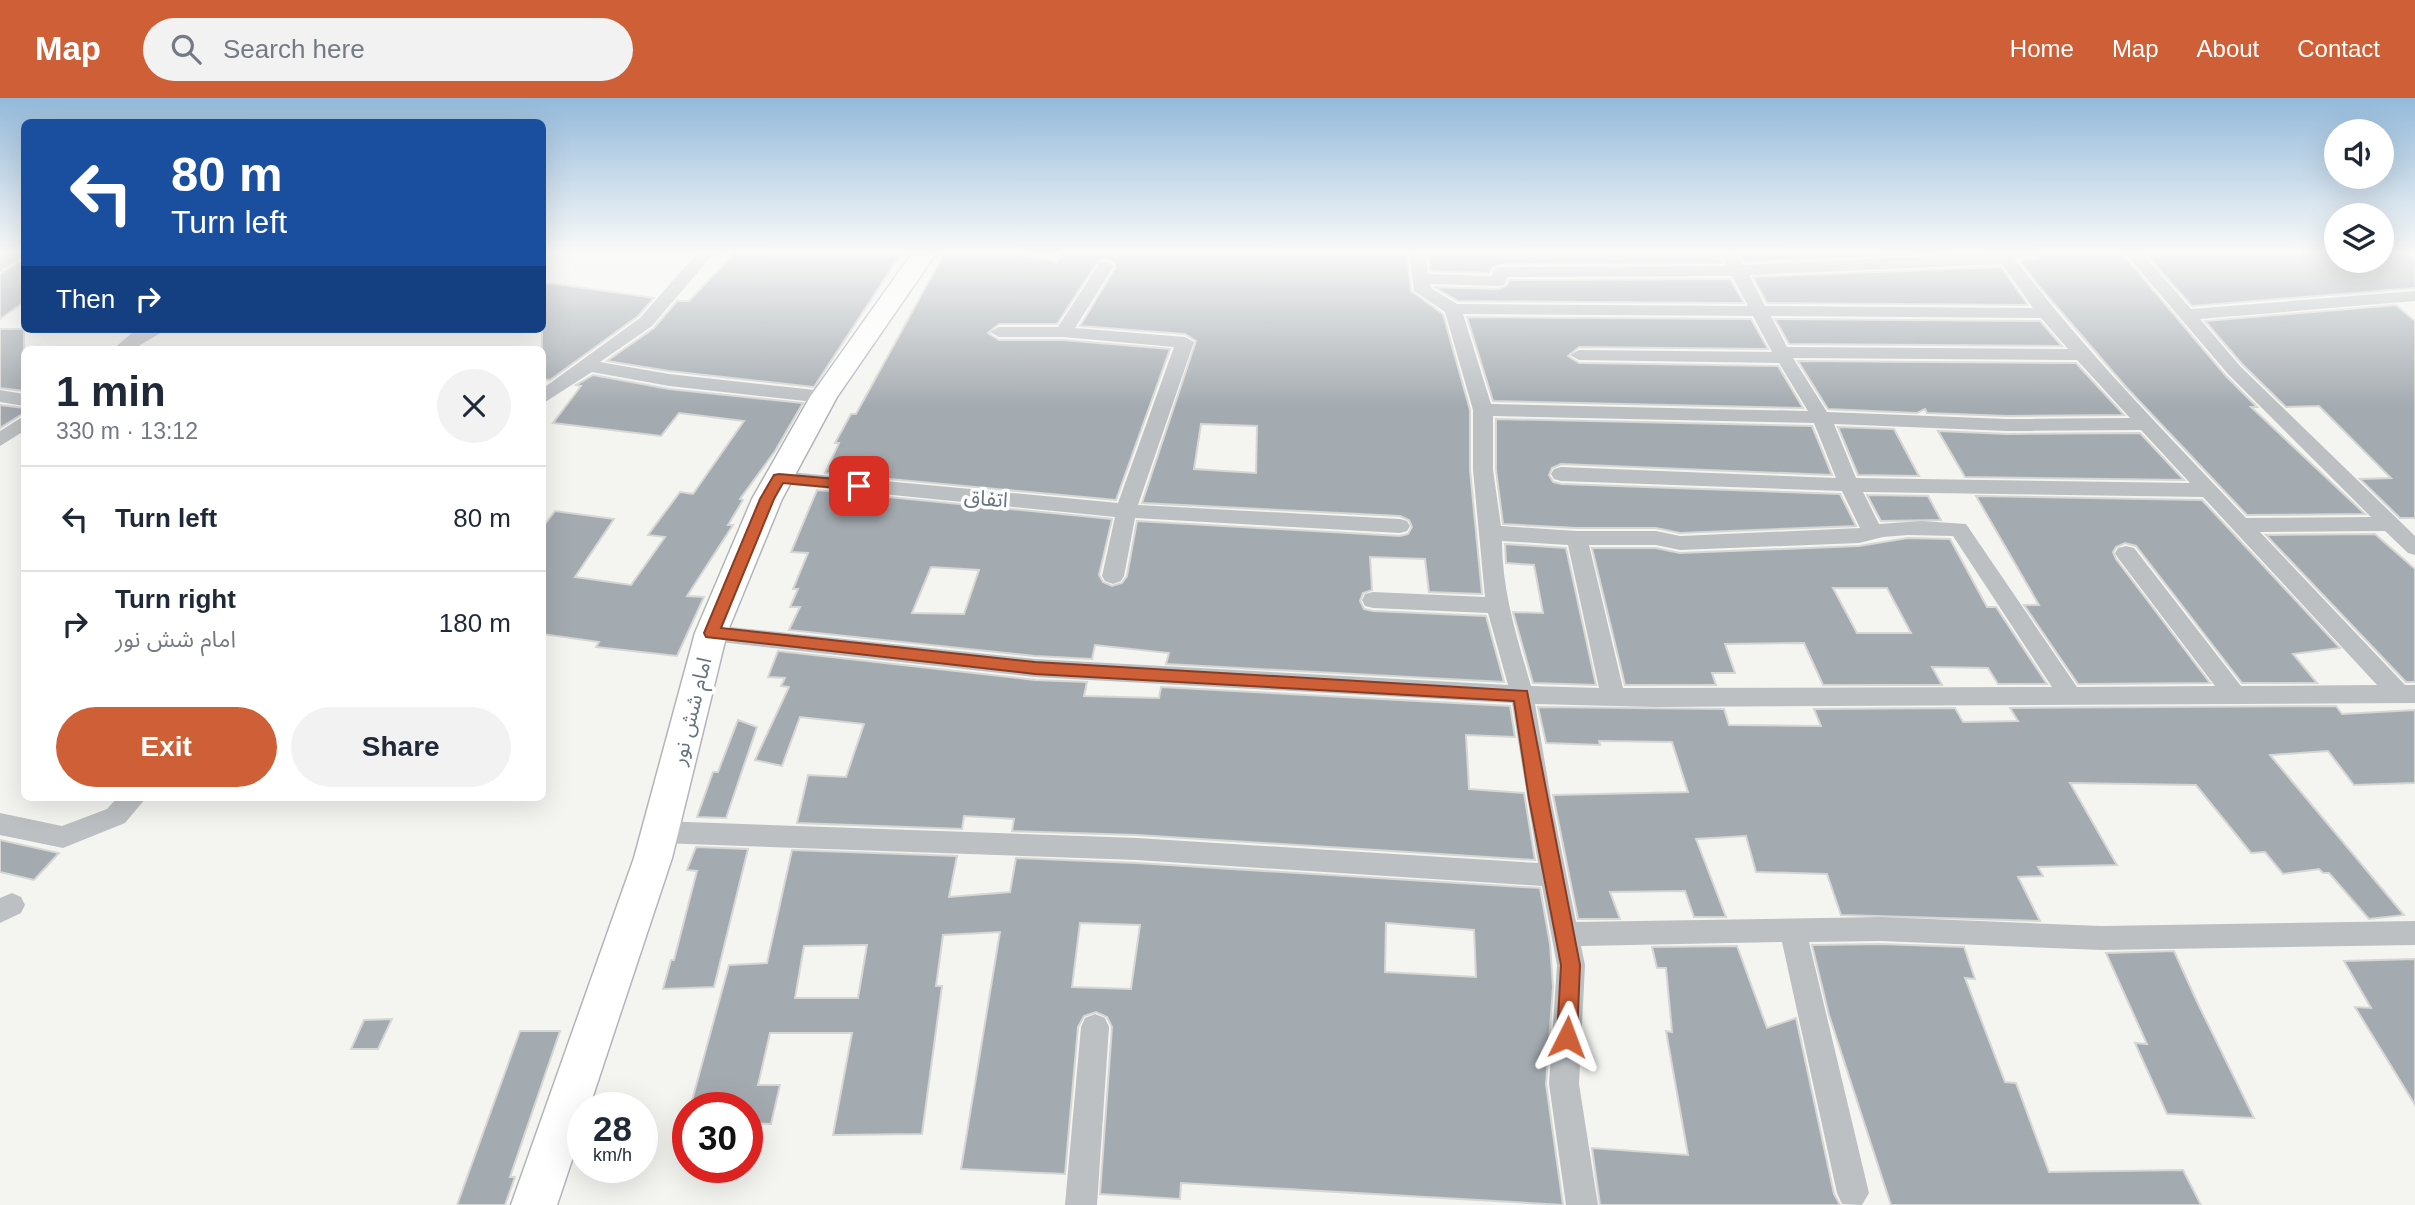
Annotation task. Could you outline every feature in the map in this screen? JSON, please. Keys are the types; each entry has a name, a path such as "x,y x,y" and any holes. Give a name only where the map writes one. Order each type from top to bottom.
{"street":[{"path":"546,395 589,366 591,359 646,322 662,304"},
{"name":"امام شش نور","path":"534,1205 660,832 711,633 767,499 824,397 889,304"},
{"path":"1063,332 1081,304"},
{"path":"1444,304 1453,309 1761,310 1922,315 2046,313"},
{"path":"1758,304 1781,352 1822,419 1848,483 1872,531"},
{"path":"2039,304 2082,355 2206,489 2408,695"},
{"path":"2177,304 2234,370 2399,528 2415,548"},
{"path":"2186,314 2318,304"},
{"path":"1453,309 1483,410 1483,470 1497,606 1522,695 1552,875 1571,965 1564,1084 1572,1118 1582,1205"},
{"path":"999,332 1063,332 1185,342 1126,511 1114,576"},
{"path":"126,346 148,333"},
{"path":"1781,352 2082,355"},
{"path":"1579,355 1780,358 1781,352"},
{"path":"589,366 669,380 824,397"},
{"path":"0,396 21,400"},
{"path":"1483,410 1734,414 2007,425 2146,424"},
{"path":"0,440 21,424"},
{"path":"1561,474 1912,487 2206,489"},
{"name":"اتفاق","path":"779,478 1126,511 1400,526"},
{"path":"2242,526 2399,528"},
{"path":"1491,533 1577,538 1656,538 1680,543 1859,536 1872,531 1959,528 2070,695"},
{"path":"1577,538 1614,696"},
{"path":"2126,553 2236,696"},
{"path":"1373,600 1497,606"},
{"path":"711,633 1035,668 1522,695 1683,698 2408,695"},
{"path":"0,824 63,837 116,816 131,801"},
{"path":"660,832 1137,849 1552,875"},
{"path":"1564,934 1881,929 2101,938 2415,933"},
{"path":"1793,930 1853,1193"},
{"path":"1081,1205 1095,1027"}],"building":[{"path":"0,304 21,304 21,304 0,319"},
{"path":"546,304 649,304 638,316 550,380 546,380 546,346 542,346 542,333 546,333"},
{"path":"675,304 868,304 814,387 669,371 607,361 654,328"},
{"path":"917,304 1070,304 1057,324 999,324 988,333 999,340 1063,340 1170,349 1116,500 825,473 839,443 835,443 851,414 856,414"},
{"path":"1094,304 1429,304 1443,314 1470,410 1470,470 1482,594 1429,592 1425,559 1370,557 1372,590 1363,593 1360,601 1364,609 1373,611 1486,616 1504,682 1166,664 1169,653 1095,645 1092,659 1035,656 789,630 800,607 790,607 798,589 793,589 808,553 791,552 817,490 1112,519 1099,575 1103,582 1112,586 1122,583 1127,576 1137,521 1400,536 1408,534 1412,527 1409,520 1400,516 1142,503 1196,341 1185,334 1080,326","holes":["1201,424 1257,426 1256,473 1194,469","931,567 979,570 964,614 912,613"]},
{"path":"1853,304 2027,304 2028,305"},
{"path":"2054,304 2165,304 2226,376 2257,407 2251,407 2365,514 2247,515 2126,387"},
{"path":"2190,304 2221,304 2192,306"},
{"path":"2396,305 2415,321 2415,518 2400,518 2360,479 2391,478 2319,406 2286,407 2242,364 2205,321"},
{"path":"1467,317 1751,319 1768,349 1579,347 1568,356 1579,363 1778,366 1803,408 1493,401"},
{"path":"1775,319 2040,321 2062,346 1789,344"},
{"path":"0,329 21,329 21,333 24,333 24,346 21,346 21,391 0,388"},
{"path":"1798,361 2076,363 2124,415 2007,416 1927,413 1925,409 1917,413 1828,409"},
{"path":"593,375 669,389 803,403 775,451 740,499 743,500 728,525 733,525 687,596 704,597 677,656 596,647 599,642 546,635 546,523 555,511 614,519 575,577 631,585 665,537 648,535 680,492 693,494 744,421 679,413 661,436 553,423 581,386 576,385"},
{"path":"0,405 21,408 21,415 0,428"},
{"path":"1496,419 1812,426 1832,475 1561,464 1552,468 1549,475 1553,482 1561,484 1840,494 1856,526 1680,533 1656,528 1503,524 1496,470"},
{"path":"1838,427 1894,429 1919,476 1858,475"},
{"path":"1938,431 2007,434 2140,433 2184,480 1965,477"},
{"path":"1867,495 1928,496 1941,520 1881,521"},
{"path":"1976,496 2202,500 2340,648 2293,654 2317,683 2242,683 2136,546 2125,543 2116,547 2113,552 2116,559 2210,683 2078,684 2024,605 2039,605"},
{"path":"2375,534 2415,569 2415,682 2406,682 2266,535"},
{"path":"1908,538 1950,539 1987,607 1996,607 2047,684 1998,684 1988,668 1932,667 1942,685 1823,685 1804,643 1725,644 1735,673 1712,673 1716,685 1625,685 1592,548 1656,548 1680,553 1859,546","holes":["1833,588 1887,588 1911,633 1857,633"]},
{"path":"1505,544 1566,548 1596,685 1533,683 1513,612 1543,613 1534,565 1506,563"},
{"path":"778,651 1035,680 1087,682 1084,696 1159,698 1161,687 1510,706 1515,737 1466,735 1469,789 1524,793 1535,860 1137,835 1012,831 1014,819 964,816 962,829 797,823 808,775 846,777 864,724 800,717 782,766 755,760 789,687 781,686 785,678 768,677"},
{"path":"2336,706 2342,714 2415,710 2415,783 2354,785 2328,751 2270,755 2404,915 2369,919 2329,873 2323,873 2319,869 2283,874 2265,852 2251,853 2196,785 2070,783 2117,865 2038,867 2043,876 2018,877 2040,921 1841,915 1827,874 1756,872 1746,836 1696,839 1726,917 1694,917 1685,891 1610,892 1620,919 1578,919 1553,795 1688,792 1672,742 1599,741 1600,745 1546,743 1538,707 1724,709 1729,725 1821,726 1814,709 1955,708 1963,722 2018,721 2010,708"},
{"path":"738,720 757,727 726,818 697,817 713,772 718,772"},
{"path":"0,840 59,853 34,880 0,872"},
{"path":"696,847 748,849 714,987 663,989 671,960 674,960 697,871 687,870"},
{"path":"792,850 957,856 949,897 1010,892 1016,858 1540,888 1550,944 1553,987 1546,1084 1563,1205 1181,1183 1180,1199 1100,1194 1112,1027 1107,1017 1096,1012 1084,1016 1078,1027 1065,1174 961,1169 1000,932 943,935 936,986 942,986 922,1134 833,1135 852,1033 770,1033 758,1085 780,1085 771,1124 763,1124 763,1092 694,1092 729,965 767,963","holes":["1080,923 1140,925 1131,989 1072,987","1386,923 1474,930 1476,977 1385,972","867,945 858,998 795,998 804,946"]},
{"path":"1812,945 1964,947 1975,979 1965,978 2005,1082 2016,1083 2049,1172 2183,1170 2201,1205 1891,1205 1829,1015"},
{"path":"1737,946 1767,1028 1796,1018 1834,1194 1840,1205 1600,1205 1592,1148 1688,1155 1666,1031 1672,1032 1666,968 1657,968 1652,947"},
{"path":"2174,951 2254,1118 2167,1114 2135,1043 2147,1044 2106,953"},
{"path":"2415,959 2415,1105 2355,1007 2371,1008 2344,961"},
{"path":"392,1019 378,1049 351,1049 364,1020"},
{"path":"520,1031 560,1031 510,1177 515,1177 505,1205 457,1205"}],"route":[{"path":"859,486 779,478 767,499 711,633 1035,668 1522,695 1538,799 1571,965 1567,1037"}]}
